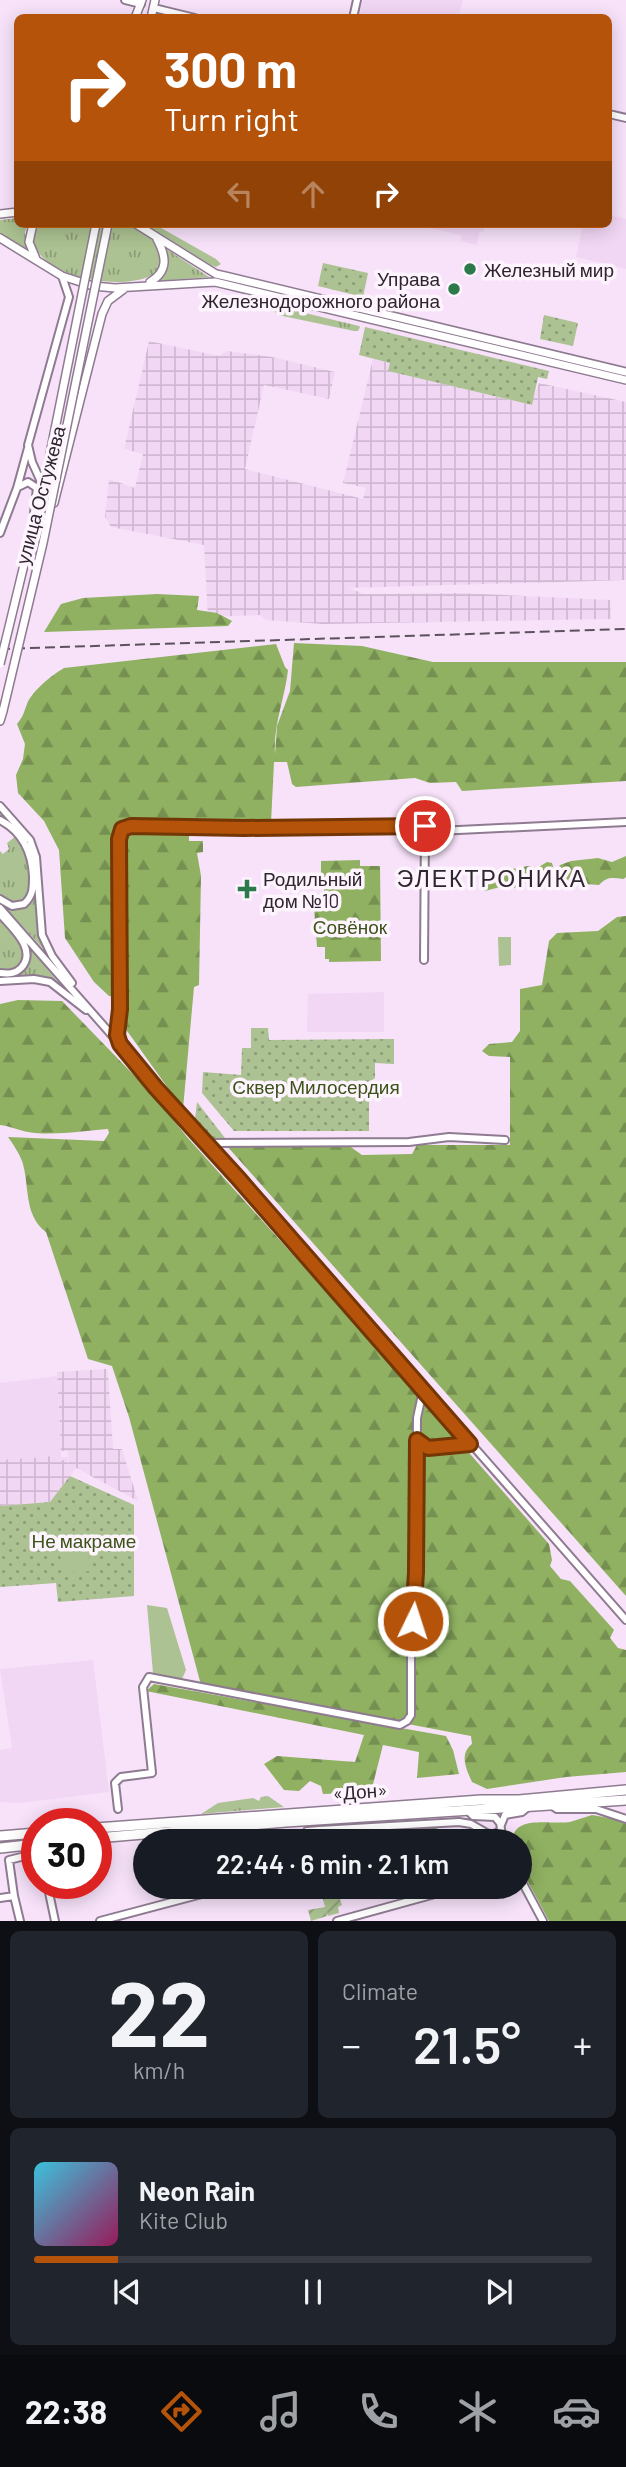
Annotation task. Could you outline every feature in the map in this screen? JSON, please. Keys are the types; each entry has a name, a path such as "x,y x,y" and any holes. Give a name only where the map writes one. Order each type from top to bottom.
{"highway":[{"name":"«Дон»","path":"112,1827 481,1800 519,1800 626,1790"},
{"name":"«Дон»","path":"112,1837 286,1822 626,1800"},
{"path":"3,1835 21,1834"},
{"path":"1,1848 21,1846"}],"main road":[{"path":"32,228 29,242 36,260"},
{"path":"42,494 95,228"},
{"path":"43,543 107,228"},
{"path":"142,228 216,274 626,371"},
{"path":"0,238 62,276 93,286 128,287 215,282 626,379"},
{"path":"144,285 158,277 164,266 164,255 157,238"},
{"name":"улица Остужева","path":"0,721 102,314 108,301 128,287"},
{"name":"улица Остужева","path":"0,664 42,494"}],"street":[{"path":"125,0 139,10"},
{"path":"155,4 184,14"},
{"name":"улица Остужева","path":"0,533 17,488 69,297 62,276"},
{"path":"626,371 626,379"},
{"name":"улица Остужева","path":"28,445 32,462 42,481 42,494"},
{"path":"17,488 28,482 37,488 30,540"},
{"path":"0,727 3,710"},
{"path":"0,806 26,835 35,851 40,918 45,943 93,1013"},
{"path":"0,820 19,836 29,851 33,881 32,894 24,904 12,905 0,899"},
{"path":"120,1044 117,1035 119,839 120,831 124,827 425,826 442,831 626,821"},
{"path":"424,960 425,826"},
{"path":"0,911 93,1013 626,1619"},
{"path":"0,911 23,943 27,956 23,966 16,972 0,973"},
{"path":"0,981 34,979 50,982 100,1021 115,1023 119,1017"},
{"path":"206,1143 409,1142 449,1138 506,1140"},
{"path":"118,1809 115,1783 121,1777 152,1773 143,1687 149,1677 400,1725 407,1721 411,1715 411,1645 416,1572 416,1418 423,1390"},
{"path":"417,1440 428,1448 470,1444"},
{"path":"551,1805 557,1809 596,1809 626,1819"},
{"path":"501,1829 505,1815 522,1812 528,1807"},
{"path":"468,1811 473,1816 495,1816 501,1829"},
{"path":"336,1829 459,1822 480,1829"},
{"path":"0,1860 21,1857"},
{"path":"9,1860 20,1921"},
{"path":"0,1898 14,1896"},
{"path":"50,1899 55,1921"},
{"path":"100,1921 183,1899"},
{"path":"337,1921 417,1899"},
{"path":"531,1899 543,1921"}],"shaded area":[{"path":"363,0 463,0 459,14 360,14"},
{"path":"612,216 626,219 626,269 576,257 582,228 612,228"},
{"path":"430,228 484,228 483,232 479,232 477,245 461,241 461,235"},
{"path":"149,341 219,356 227,351 272,357 335,372 329,399 264,385 245,469 363,499 366,488 343,483 373,359 390,363 389,371 531,405 539,383 626,402 626,580 349,588 364,594 461,593 610,600 611,619 323,624 266,620 260,615 208,617 204,545 111,527 105,517 109,479 135,488 143,454 124,449"},
{"path":"384,992 384,1032 307,1032 308,994"},
{"path":"106,1369 113,1449 122,1449 138,1501 76,1468 50,1502 0,1506 0,1460 54,1456 69,1463 68,1451 61,1451 57,1372"},
{"path":"57,1376 61,1457 68,1457 69,1463 54,1456 0,1460 0,1383"},
{"path":"93,1660 109,1792 20,1803 0,1802 0,1750 12,1748 0,1669"}],"green space":[{"path":"14,218 14,228 26,228 27,251 0,234 0,220"},
{"path":"37,228 134,228 156,244 163,261 156,273 139,280 115,282 89,279 64,271 44,259 32,241"},
{"path":"151,228 161,228 221,264 216,267"},
{"path":"165,248 209,277 158,281 167,267"},
{"path":"323,263 368,273 363,297 318,286"},
{"path":"276,306 360,327 358,331 354,331 278,315 274,311"},
{"path":"544,315 578,323 573,346 540,339"},
{"path":"365,327 549,371 547,379 538,377 532,405 388,371 390,363 359,355"},
{"path":"157,594 199,596 197,610 217,613 232,621 228,626 44,632 61,604 83,598"},
{"path":"294,643 362,646 433,662 626,662 626,781 462,791 456,782 430,783 415,778 296,787 292,784 287,762 274,762 271,823 130,825 117,835 116,841 126,829 203,827 203,834 189,835 189,841 203,841 203,852 197,853 201,876 199,985 194,987 183,1109 125,1028 124,998 109,996 94,982 65,938 59,850 44,821 18,793 16,775 23,759 25,744 17,724 33,694 64,668 276,644 288,670 277,722 275,754 277,726 290,691"},
{"path":"0,809 32,847 47,953 4,906 32,899 30,846 0,818"},
{"path":"16,836 27,853 31,874 24,900 10,903 0,896 0,851 3,854 9,849 7,843"},
{"path":"626,856 626,877 623,879 610,878 599,885 586,884 574,876 566,881 559,878 560,865 571,861 598,858 612,862"},
{"name":"Совёнок","path":"360,860 360,866 380,866 381,961 329,962 329,959 325,959 325,947 317,947 314,908 324,908 324,889 314,889 314,882 321,881 321,861"},
{"path":"547,862 552,863 554,870 554,877 550,881 535,878 514,888 500,887 485,891 482,888 482,868 495,872 528,866 537,868"},
{"path":"626,916 626,1596 226,1145 348,1145 362,1155 412,1154 417,1145 510,1145 510,1057 489,1056 482,1051 489,1044 512,1042 520,1031 520,989 542,985 549,941 557,933 598,931 617,917"},
{"path":"0,919 23,952 22,966 14,970 0,970"},
{"path":"498,937 511,937 511,965 499,966"},
{"path":"26,943 62,987 53,981 0,979 0,975 20,972"},
{"path":"18,1000 62,1001 155,1097 187,1137 549,1544 552,1560 550,1566 561,1579 570,1581 614,1630 610,1638 618,1648 626,1650 626,1772 566,1777 487,1789 472,1782 466,1767 465,1757 472,1744 471,1736 201,1685 129,1417 112,1366 88,1359 46,1232 30,1208 22,1161 8,1137 104,1141 109,1133 108,1129 47,1134 0,1125 0,1004"},
{"name":"Сквер Милосердия","path":"251,1028 268,1028 269,1040 394,1039 394,1064 375,1063 375,1078 369,1082 369,1131 234,1131 202,1093 203,1072 241,1075 242,1048 251,1048"},
{"name":"Сквер Милосердия","path":"197,1102 224,1140 213,1140 195,1119"},
{"name":"Не макраме","path":"70,1476 134,1505 134,1596 58,1602 56,1583 0,1587 0,1506 50,1502"},
{"path":"88,1549 90,1571 62,1574 60,1552"},
{"name":"Не макраме","path":"147,1605 167,1608 186,1670 182,1679 153,1673"},
{"path":"154,1684 446,1736 459,1774 417,1778 419,1752 383,1745 371,1792 323,1794 321,1786 310,1781 299,1791 284,1790 264,1764 277,1756 355,1762 364,1735 146,1691"},
{"path":"268,1796 284,1807 201,1814 218,1803 253,1798 259,1801 261,1797"},
{"path":"592,1815 626,1824 626,1921 549,1921 532,1889 532,1829 517,1829 526,1824 570,1822"},
{"path":"443,1825 436,1829 376,1829"},
{"path":"323,1899 340,1899 342,1905 338,1907 339,1913 328,1916 326,1911 327,1916 311,1921 308,1910 325,1907"}],"railway":[{"path":"0,649 626,629"}],"place":[{"name":"Железный мир","path":"470,269"},
{"name":"Управа Железнодорожного района","path":"454,289"},
{"name":"Родильный дом №10","path":"247,889"}],"district":[{"name":"ЭЛЕКТРОНИКА","path":"492,878"}],"route":[{"path":"413,1621 417,1440 428,1448 470,1444 120,1044 117,1035 120,1024 119,839 120,831 131,826 425,826"}]}
